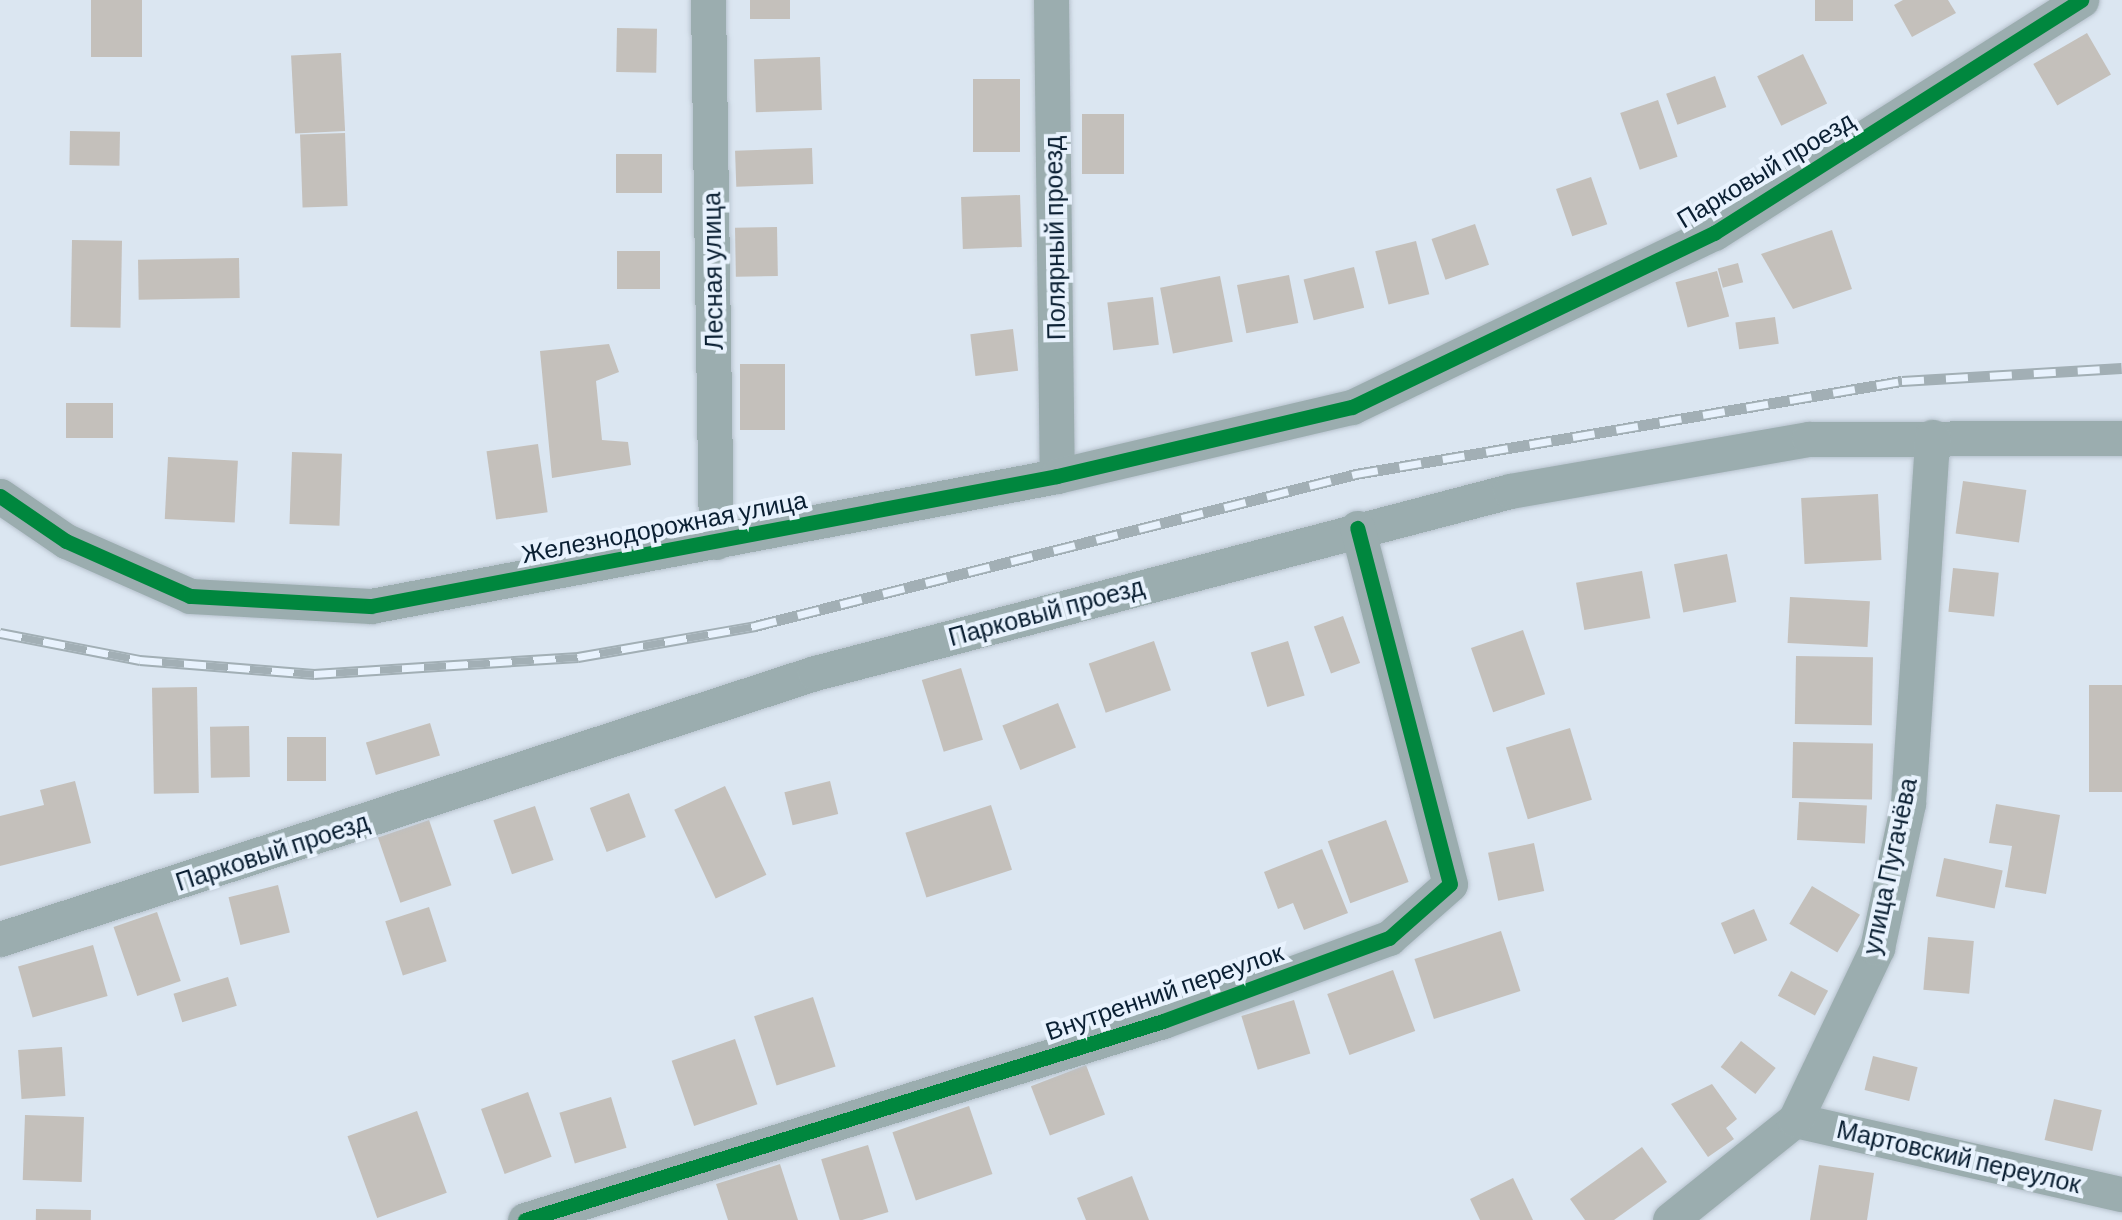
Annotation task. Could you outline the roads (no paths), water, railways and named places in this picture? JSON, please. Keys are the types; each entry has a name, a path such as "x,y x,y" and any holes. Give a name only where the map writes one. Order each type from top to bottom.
{"street":[{"name":"Лесная улица","path":"708,0 716,542"},
{"name":"Полярный проезд","path":"1051,0 1057,476"},
{"name":"Парковый проезд","path":"1352,407 1714,233 2081,0"},
{"name":"Железнодорожная улица","path":"0,496 66,541 190,596 371,606 1057,476 1352,407"},
{"name":"улица Пугачёва","path":"1670,1220 1795,1120 1877,948 1908,803 1932,437"},
{"name":"Парковый проезд","path":"0,939 815,672 1357,528 1676,460 1809,439 2122,438"},
{"name":"Внутренний переулок","path":"525,1220 1163,1021 1389,938 1450,884 1357,528"},
{"name":"Мартовский переулок","path":"1795,1120 2122,1194"}],"railway":[{"path":"0,633 140,660 314,674 578,657 755,626 1356,474 1902,381 2122,368"}]}
